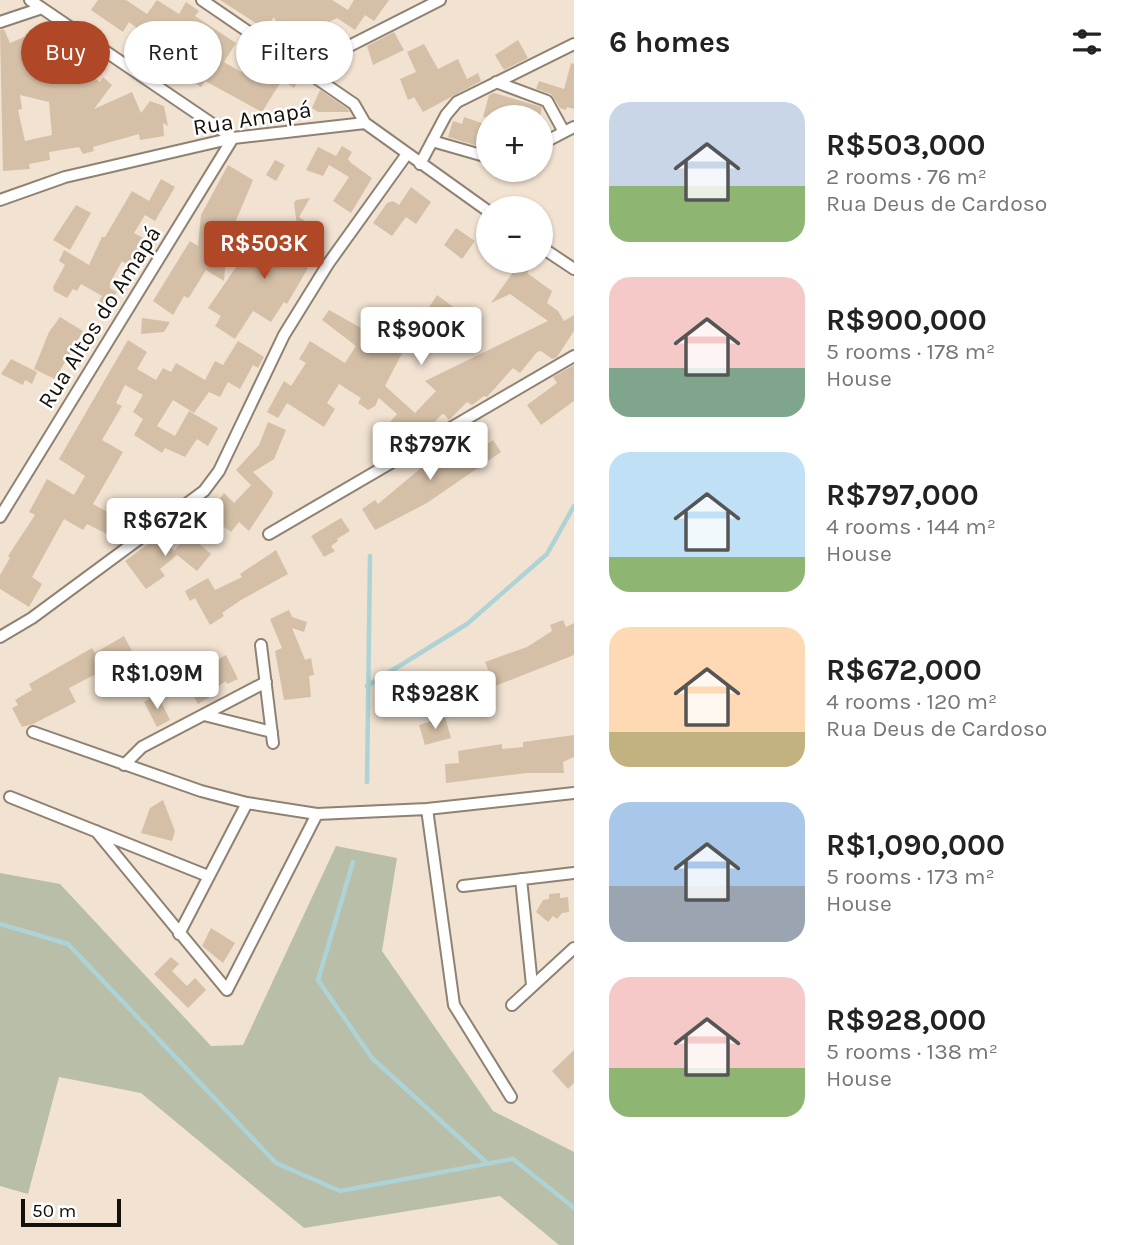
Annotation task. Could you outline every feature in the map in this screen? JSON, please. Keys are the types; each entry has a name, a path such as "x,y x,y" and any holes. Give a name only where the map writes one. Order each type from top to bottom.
{"street":[{"path":"30,0 233,138"},
{"path":"202,0 236,23"},
{"path":"353,44 440,0"},
{"path":"0,22 42,8"},
{"path":"420,164 457,102 574,44"},
{"path":"496,82 547,101 569,129 553,138"},
{"path":"325,84 354,104 365,123 476,203"},
{"name":"Rua Amapá","path":"0,200 65,177 233,138 365,123"},
{"name":"Rua Altos do Amapá","path":"0,517 233,138"},
{"path":"432,141 476,154"},
{"path":"0,637 32,618 204,491 219,471 260,380 284,335 328,264 407,154"},
{"path":"553,255 574,269"},
{"path":"269,534 574,356"},
{"path":"204,715 273,738 261,645"},
{"path":"124,765 142,747 266,682"},
{"path":"33,732 124,765 247,803 317,814 427,810 574,793"},
{"path":"10,797 208,876"},
{"path":"179,934 247,803"},
{"path":"427,810 454,1004 511,1097"},
{"path":"96,831 227,990 317,814"},
{"path":"463,886 574,873"},
{"path":"520,879 532,985"},
{"path":"512,1005 574,948"}],"green space":[{"path":"336,846 397,858 382,951 493,1111 574,1152 574,1245 559,1245 500,1196 304,1228 141,1093 59,1077 28,1194 0,1186 0,873 60,884 211,1046 243,1045"}],"building":[{"path":"98,0 126,0 147,14 157,0 179,14 186,2 199,11 195,16 203,21 124,21 123,32 91,10"},
{"path":"220,0 332,0 348,10 354,0 389,0 374,21 365,15 355,30 353,21 342,21 337,18 331,21 276,21 274,17 271,21 253,21"},
{"path":"4,29 10,43 21,38 21,84 110,83 112,85 94,109 132,92 141,113 150,101 164,106 168,126 163,123 164,136 140,140 139,134 93,147 94,151 83,154 79,147 49,152 50,160 29,164 30,169 3,171 0,30","holes":["20,95 49,102 52,135 25,141 18,110 22,109"]},
{"path":"394,32 404,50 373,65 367,46"},
{"path":"222,34 236,43 224,62 236,69 236,84 280,84 262,112 211,84 222,84"},
{"path":"518,40 528,58 504,70 495,55"},
{"path":"424,44 438,69 458,59 467,79 478,73 481,81 423,112 414,97 408,100 400,79 416,72 407,52"},
{"path":"571,63 574,64 574,109 567,107 566,110 560,108 551,94 536,89 539,81 564,89"},
{"path":"320,90 350,112 318,112 312,108"},
{"path":"494,93 535,105 486,105 489,95"},
{"path":"464,117 476,121 476,145 448,137 453,121 462,124"},
{"path":"342,146 352,152 348,159 351,163 372,178 351,213 333,201 349,177 329,165 323,176 306,170 318,147 336,156"},
{"path":"275,160 285,165 276,181 266,175"},
{"path":"228,165 253,180 235,223 229,223 224,281 206,270 190,296 184,296 173,315 153,301 190,241 198,246 201,215"},
{"path":"161,179 175,187 155,221 145,215 134,233 149,241 131,267 122,261 110,283 110,288 117,292 106,311 96,306 102,296 81,284 77,291 73,289 67,298 54,291 53,287 65,265 59,261 64,250 89,265 102,237 105,237 132,191 149,201"},
{"path":"411,187 431,202 416,224 406,217 392,236 373,223 387,203 393,201 399,205"},
{"path":"310,198 299,217 316,228 298,262 308,268 287,304 284,302 271,322 253,311 235,339 215,326 221,316 208,308 245,254 271,270 284,248 280,245 293,225 297,226 294,203 296,200"},
{"path":"76,205 91,213 70,250 53,240"},
{"path":"456,228 475,241 462,259 444,245"},
{"path":"512,273 527,273 552,291 547,303 558,311 564,321 574,315 574,331 557,357 552,359 541,351 537,352 520,373 513,368 487,397 484,396 472,405 467,402 449,420 444,414 441,415 421,435 416,430 401,447 397,444 393,449 379,435 397,414 379,398 375,406 368,410 358,403 361,398 339,384 327,403 335,409 324,427 287,403 278,418 267,412 284,381 291,386 306,363 299,359 310,341 345,363 356,346 322,320 329,310 388,343 398,326 412,334 385,386 415,413 436,391 425,381 548,321 510,294 491,303"},
{"path":"437,295 456,309 442,328 424,315"},
{"path":"60,317 83,331 55,379 34,369 49,332"},
{"path":"142,318 170,322 164,332 141,334"},
{"path":"128,340 147,352 137,369 156,380 163,368 171,372 176,363 205,380 215,361 223,365 238,341 264,357 258,368 253,365 240,389 228,382 220,397 209,392 194,413 173,400 157,426 175,436 189,411 218,428 208,446 197,439 185,457 165,448 162,453 134,435 143,419 133,412 143,395 125,385 116,403 122,406 102,440 123,452 93,504 127,523 117,539 87,524 83,530 64,519 32,577 42,584 29,607 0,589 0,575 10,558 8,556 35,515 29,512 47,479 74,495 85,476 59,459"},
{"path":"11,359 37,372 32,384 25,380 23,385 1,374"},
{"path":"574,365 574,401 541,425 527,405 557,383 553,377"},
{"path":"268,422 286,430 274,459 253,472 273,492 272,496 249,531 239,522 231,532 208,515 224,493 234,503 251,485 236,470 259,445"},
{"path":"465,434 476,452 493,440 501,452 427,503 375,530 362,509 375,500 378,504 421,468 433,463 435,466 453,453 450,449 456,446 453,442"},
{"path":"341,518 350,531 331,546 335,551 324,557 311,536"},
{"path":"162,534 174,551 188,534 211,554 197,571 177,555 160,569 165,576 146,589 125,561"},
{"path":"276,550 288,574 241,600 210,625 195,598 190,601 185,591 208,578 215,590 242,577 240,574"},
{"path":"289,610 292,617 307,622 304,632 292,628 305,660 311,658 314,675 309,676 311,697 284,700 275,651 282,648 270,619"},
{"path":"563,620 566,627 574,623 574,655 495,686 485,662 527,647 552,631 550,625"},
{"path":"124,636 135,657 109,672 115,683 102,689 94,675 69,688 76,702 22,727 12,708 18,705 15,700 32,690 29,684 92,648 95,653"},
{"path":"226,655 238,679 227,684 226,681 209,692 211,696 198,704 184,678"},
{"path":"157,694 170,720 157,727 144,702"},
{"path":"445,717 451,738 425,745 419,725"},
{"path":"574,735 574,757 563,762 564,773 527,773 446,783 445,764 459,763 458,751 502,744 502,749 523,747 523,742"},
{"path":"163,800 175,831 172,841 141,833 150,808"},
{"path":"560,893 560,898 568,897 569,912 562,913 557,919 553,916 548,922 536,912 543,900 549,899 549,894"},
{"path":"211,928 235,943 223,963 202,946"},
{"path":"171,957 179,964 172,971 187,986 195,978 206,990 188,1008 154,974"},
{"path":"574,1050 574,1083 568,1089 552,1071"}],"waterway":[{"path":"367,686 467,624 547,554 574,506"},
{"path":"367,782 370,556"},
{"path":"353,862 318,980 372,1058 487,1163"},
{"path":"0,924 68,944 276,1163 340,1191 513,1159 574,1208"}]}
